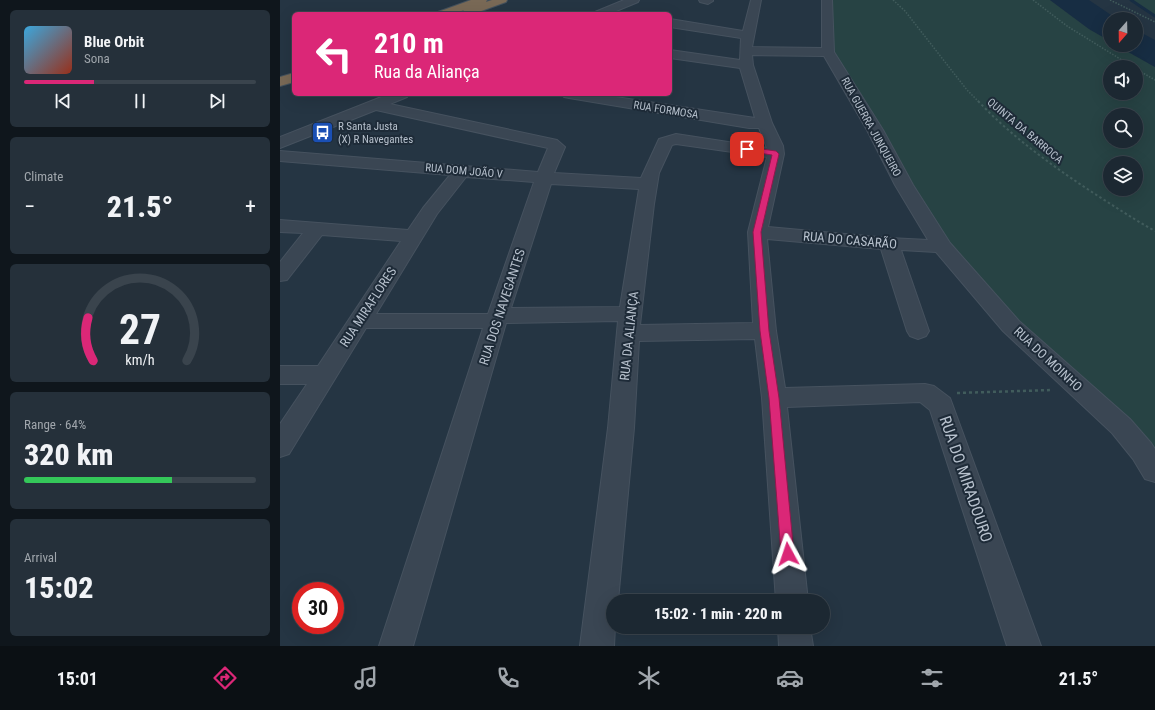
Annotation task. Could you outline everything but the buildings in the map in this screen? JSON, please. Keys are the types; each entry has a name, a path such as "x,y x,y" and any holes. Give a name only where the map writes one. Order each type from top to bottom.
{"highway":[{"path":"448,12 482,0"},
{"path":"469,12 502,0"},
{"path":"280,73 292,69"},
{"path":"280,82 292,78"}],"street":[{"path":"607,12 634,0"},
{"path":"756,0 748,35 746,65 764,123 775,146 776,154 757,232 765,331 774,398 791,594"},
{"name":"RUA GUERRA JUNQUEIRO","path":"827,0 828,52 875,130 904,184 942,246"},
{"path":"672,23 748,35"},
{"path":"746,51 828,52"},
{"path":"672,54 746,65"},
{"path":"280,143 397,96"},
{"name":"RUA FORMOSA","path":"581,96 749,123 764,123"},
{"name":"RUA DOS NAVEGANTES","path":"375,105 551,143 556,148 544,178 497,319 396,646"},
{"name":"RUA DA ALIANÇA","path":"597,646 621,428 630,323 648,184 651,173 665,142 676,139 776,154"},
{"name":"RUA DOM JOÃO V","path":"280,156 544,178 648,184"},
{"name":"RUA MIRAFLORES","path":"280,446 429,212 462,171"},
{"path":"280,226 414,236"},
{"path":"280,275 317,229"},
{"name":"RUA DO CASARÃO","path":"757,232 889,244 942,246"},
{"path":"889,244 918,331"},
{"name":"RUA DO MOINHO","path":"942,246 1011,326 1121,426 1142,451 1155,471"},
{"path":"359,321 497,319 630,323 765,331"},
{"path":"280,375 325,375"},
{"path":"774,398 925,393"},
{"name":"RUA DO MIRADOURO","path":"925,393 941,405 1024,646"},
{"path":"795,634 796,646"}],"path":[{"name":"QUINTA DA BARROCA","path":"893,0 905,11 967,90 997,120 1058,170 1138,222 1155,231"},
{"path":"1033,0 1067,26 1122,60"},
{"path":"1110,0 1155,22"},
{"path":"1143,73 1155,80"},
{"path":"925,393 1080,389"}],"green space":[{"path":"827,0 1050,0 1089,29 1103,37 1103,52 1128,52 1143,60 1103,60 1103,100 1143,100 1143,60 1155,67 1155,461 942,246 828,52"},
{"path":"1131,0 1155,0 1155,16 1153,15"}],"water":[{"path":"1050,0 1089,0 1107,12 1103,12 1103,37 1089,29"},
{"path":"1143,34 1155,40 1155,67 1128,52 1143,52"}],"waterway":[{"path":"1131,0 1155,16"}],"place":[{"name":"R Santa Justa (X) R Navegantes","path":"323,132"}],"route":[{"path":"747,149 776,154 757,232 765,331 774,398 788,554"}]}
